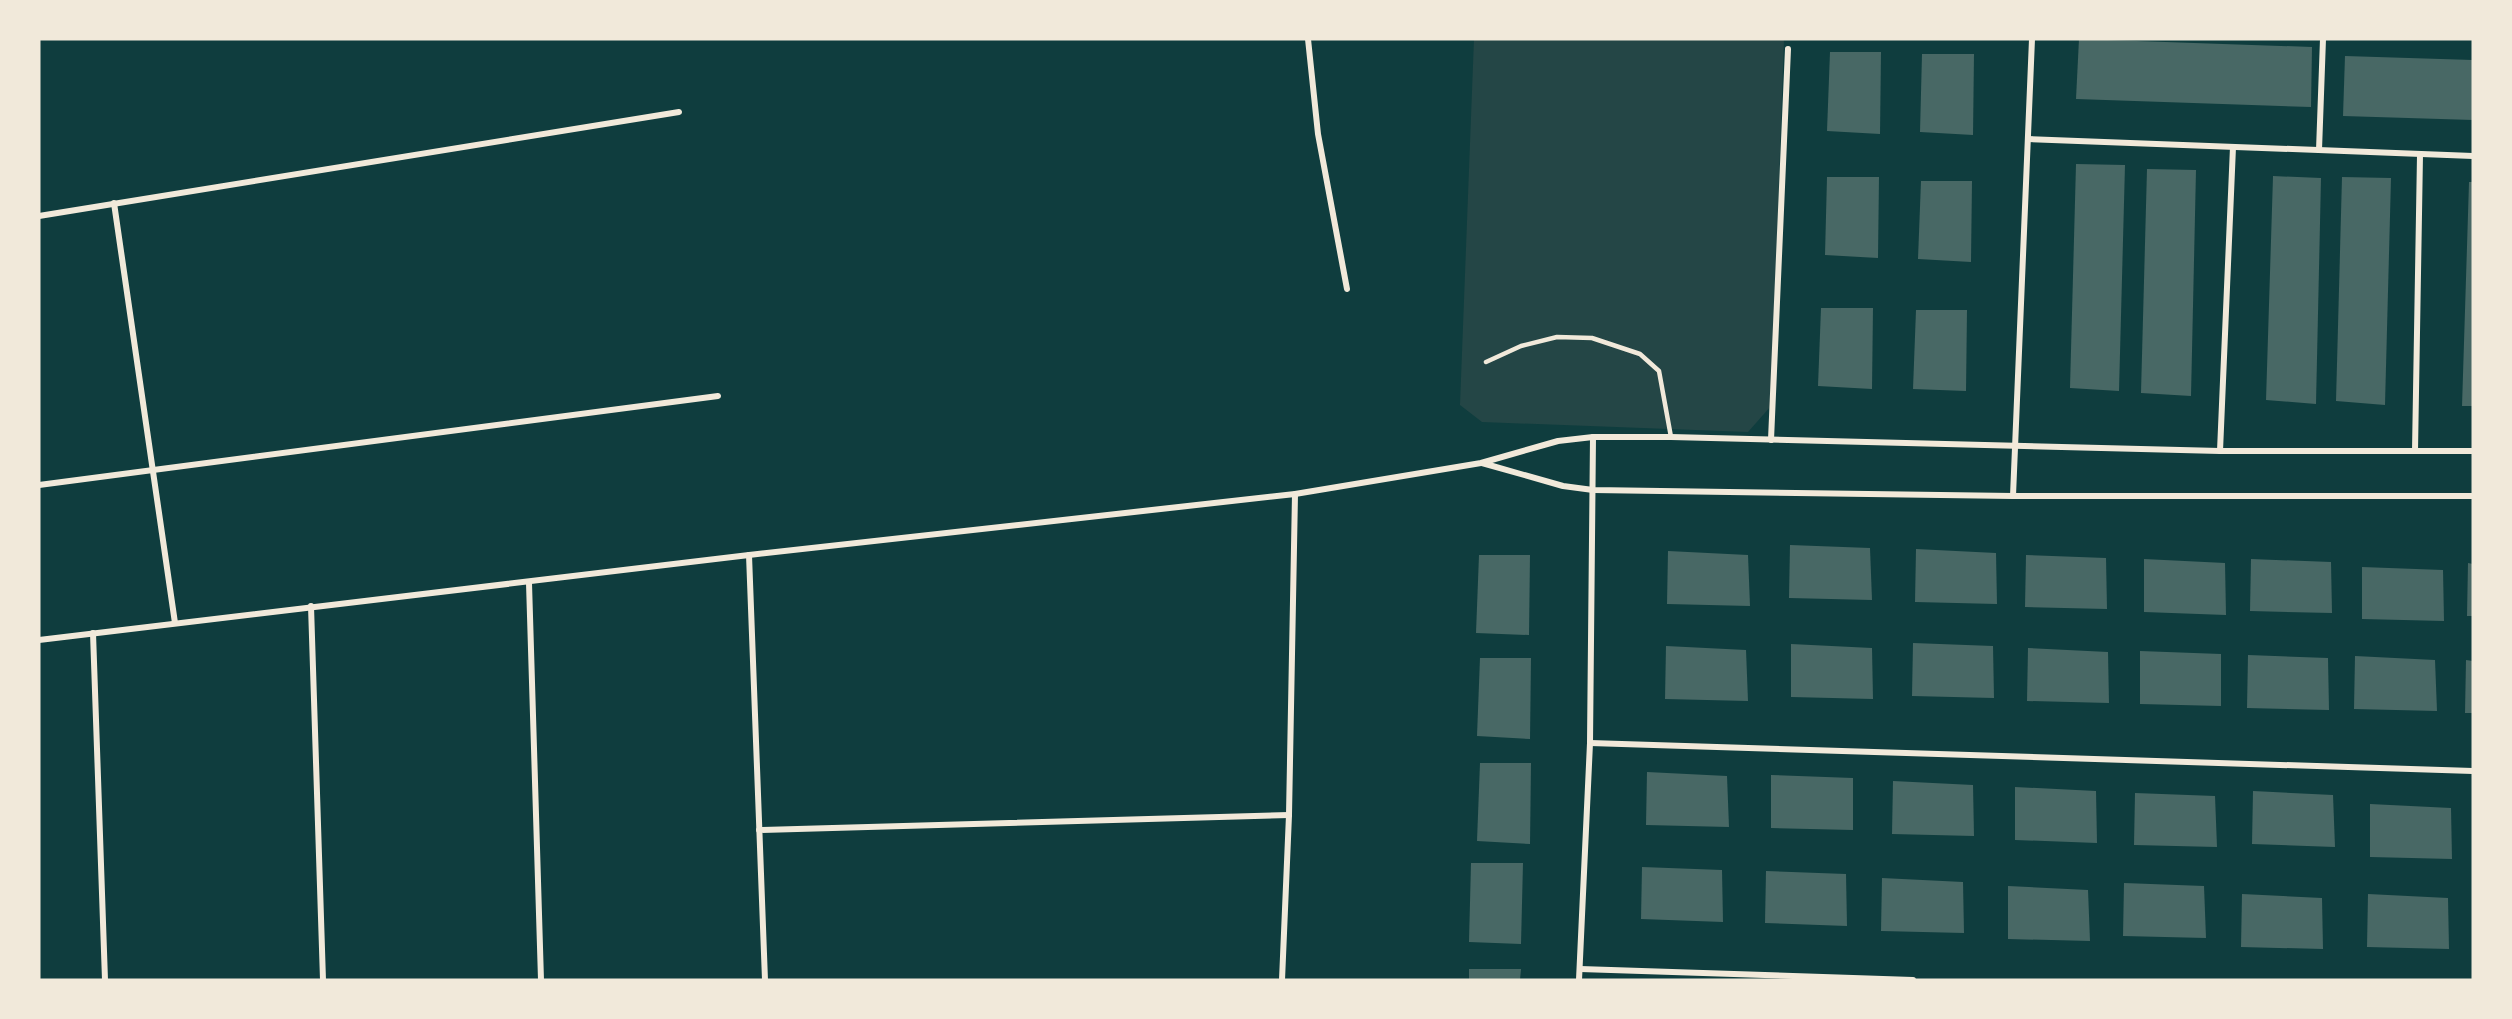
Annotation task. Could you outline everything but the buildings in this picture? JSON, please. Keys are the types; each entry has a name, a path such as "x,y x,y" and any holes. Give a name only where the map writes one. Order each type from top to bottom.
{"street":[{"path":"1308,39 1318,134 1347,289"},
{"path":"2013,496 2032,39"},
{"path":"2319,150 2323,39"},
{"path":"1772,440 1788,49"},
{"path":"39,216 679,112"},
{"path":"2028,139 2473,156"},
{"path":"2220,451 2233,147"},
{"path":"2415,451 2420,155"},
{"path":"114,202 175,623"},
{"path":"39,485 718,396"},
{"path":"39,640 749,555 1295,494 1481,463 1558,441 1593,437 1671,436 2220,451 2473,451"},
{"path":"1579,980 1590,743 1593,437"},
{"path":"1481,463 1563,486 1593,490 2013,496 2473,496"},
{"path":"1282,980 1289,815 1295,494"},
{"path":"749,555 765,980"},
{"path":"529,583 541,980"},
{"path":"311,606 323,980"},
{"path":"93,633 105,980"},
{"path":"1590,743 2473,771"},
{"path":"759,830 1289,815"},
{"path":"1580,969 1913,980"}],"lane":[{"path":"1486,362 1521,345 1557,337 1592,338 1640,354 1659,371 1671,436"}],"shaded area":[{"path":"1474,39 1784,39 1771,406 1748,432 1482,422 1460,405"}]}
